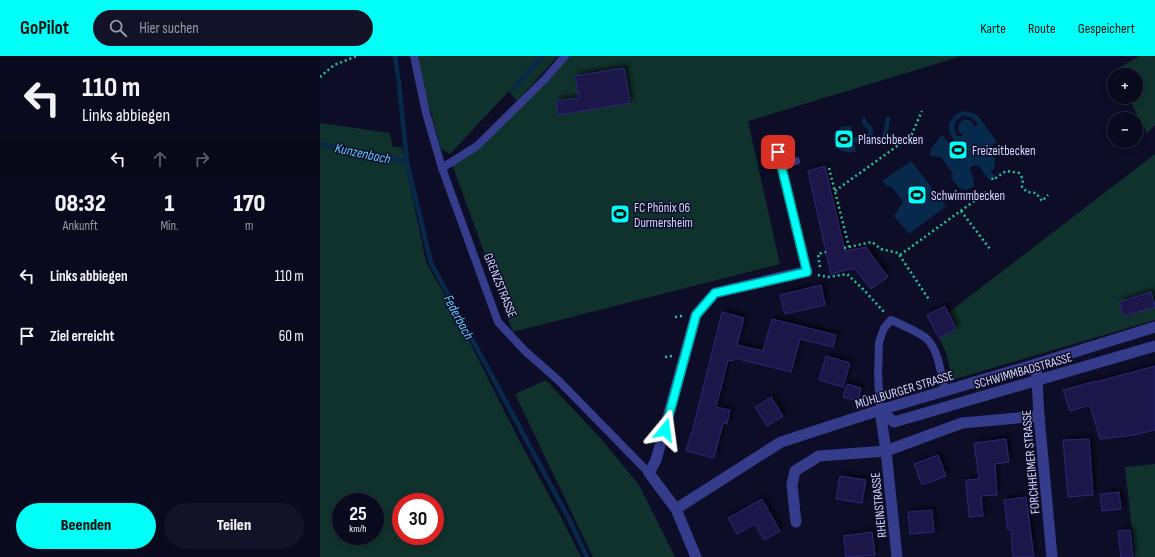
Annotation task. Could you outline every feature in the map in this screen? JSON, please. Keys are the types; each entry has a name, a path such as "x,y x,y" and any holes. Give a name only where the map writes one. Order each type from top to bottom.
{"street":[{"path":"648,473 656,460 696,315 715,293 807,272"},
{"name":"MÜHLBURGER STRASSE","path":"676,509 781,442 880,410 1155,327"},
{"name":"SCHWIMMBADSTRASSE","path":"880,410 894,422 1155,346"},
{"name":"FORCHHEIMER STRASSE","path":"1036,364 1039,416 1052,557"},
{"name":"RHEINSTRASSE","path":"880,410 886,451 897,557"},
{"path":"796,522 792,485 795,471 819,456 886,451 962,423 1039,416"},
{"name":"GRENZSTRASSE","path":"648,473 676,509 696,557"}],"lane":[{"name":"GRENZSTRASSE","path":"414,56 426,113 442,168 498,322 525,351 558,380 648,473"},
{"path":"442,168 477,146 565,56"},
{"path":"778,152 807,272"},
{"path":"781,165 796,161"},
{"path":"880,410 878,375 879,342 884,328 891,320 927,339 937,356 945,391"}],"path":[{"path":"320,77 334,65 357,56"},
{"path":"835,191 911,136 922,111"},
{"path":"829,168 849,247"},
{"path":"992,178 993,180 1006,171 1019,173 1023,179 1022,187 1027,192 1036,193 1042,201 1048,195"},
{"path":"900,255 988,191"},
{"path":"961,211 990,249"},
{"path":"844,248 872,242 881,249 898,253 930,301"},
{"path":"807,272 828,277 847,274 864,290 891,320"}],"green space":[{"path":"418,56 558,56 517,101 509,91 450,154 441,149 423,84"},
{"name":"FC Phönix 06 Durmersheim","path":"568,56 962,56 748,121 780,264 513,332 452,164 483,145 559,69"},
{"path":"1140,56 1155,56 1155,125 1147,133 1143,125 1143,112 1136,112 1132,104 1143,104 1143,68 1119,68"},
{"path":"320,123 390,133 393,147 402,147 426,262 460,323 519,440 581,557 320,557"},
{"path":"1155,154 1155,320 952,380 947,355 939,338 956,329 948,313"},
{"path":"546,380 602,440 639,485 675,557 593,557 515,394"},
{"path":"1155,464 1155,557 1135,557 1125,467"}],"water":[{"name":"Freizeitbecken","path":"964,111 974,113 978,116 997,142 979,155 981,157 989,151 995,159 994,169 991,171 995,176 989,180 980,167 974,165 970,170 974,180 974,185 973,187 965,190 959,188 950,176 953,174 941,157 930,156 931,148 942,135 953,148 957,146 949,131 949,127 953,117","holes":["962,116 971,117 978,124 977,126 973,126 974,124 971,121 962,121 960,123 959,130 960,134 963,134 961,137 958,136 954,127 955,122"]},
{"name":"Planschbecken","path":"851,126 856,152 842,151 836,147 834,143 835,133 841,127"},
{"name":"Schwimmbecken","path":"911,161 946,206 909,234 894,216 903,202 892,187 887,186 882,181"}],"building":[{"path":"624,68 630,103 558,115 556,101 579,98 575,76"},
{"path":"825,166 845,251 866,247 888,277 871,289 854,268 831,274 808,171"},
{"path":"821,285 825,305 785,314 780,295"},
{"path":"1151,292 1155,307 1124,316 1119,302"},
{"path":"945,306 956,329 939,338 927,315"},
{"path":"722,312 744,318 737,345 763,351 772,319 836,335 833,347 800,339 791,372 734,358 733,361 728,360 716,407 730,410 727,424 723,423 714,458 686,451 692,433"},
{"path":"826,356 850,363 843,387 819,380"},
{"path":"1155,366 1155,430 1134,435 1100,439 1090,405 1070,411 1063,390"},
{"path":"847,384 861,388 858,401 843,397"},
{"path":"771,397 783,416 767,426 755,407"},
{"path":"1006,439 1009,462 995,464 997,495 981,496 983,516 969,517 966,480 979,479 974,443"},
{"path":"1089,439 1093,495 1068,497 1063,440"},
{"path":"938,455 946,476 922,485 914,464"},
{"path":"840,476 866,480 862,503 836,499"},
{"path":"1119,492 1121,509 1102,511 1100,494"},
{"path":"1026,497 1034,557 1013,557 1011,530 1008,530 1004,500"},
{"path":"762,499 780,531 764,540 755,524 737,534 728,518"},
{"path":"932,510 934,532 910,534 908,512"},
{"path":"1130,530 1133,557 1121,557 1118,531"},
{"path":"872,532 875,555 846,557 844,536"}],"waterway":[{"name":"Federbach","path":"395,56 407,162 431,263 569,519 587,557"},
{"path":"514,88 543,56"},
{"path":"869,137 874,143 882,141 888,119"},
{"path":"854,140 866,138 871,134 870,128 865,124 864,120"},
{"name":"Kunzenbach","path":"320,144 407,162"}],"place":[{"name":"Planschbecken","path":"844,139"},
{"name":"Freizeitbecken","path":"958,150"},
{"name":"Schwimmbecken","path":"917,195"},
{"name":"FC Phönix 06 Durmersheim","path":"620,214"}],"route":[{"path":"665,430 696,315 715,293 807,272 778,152"}]}
